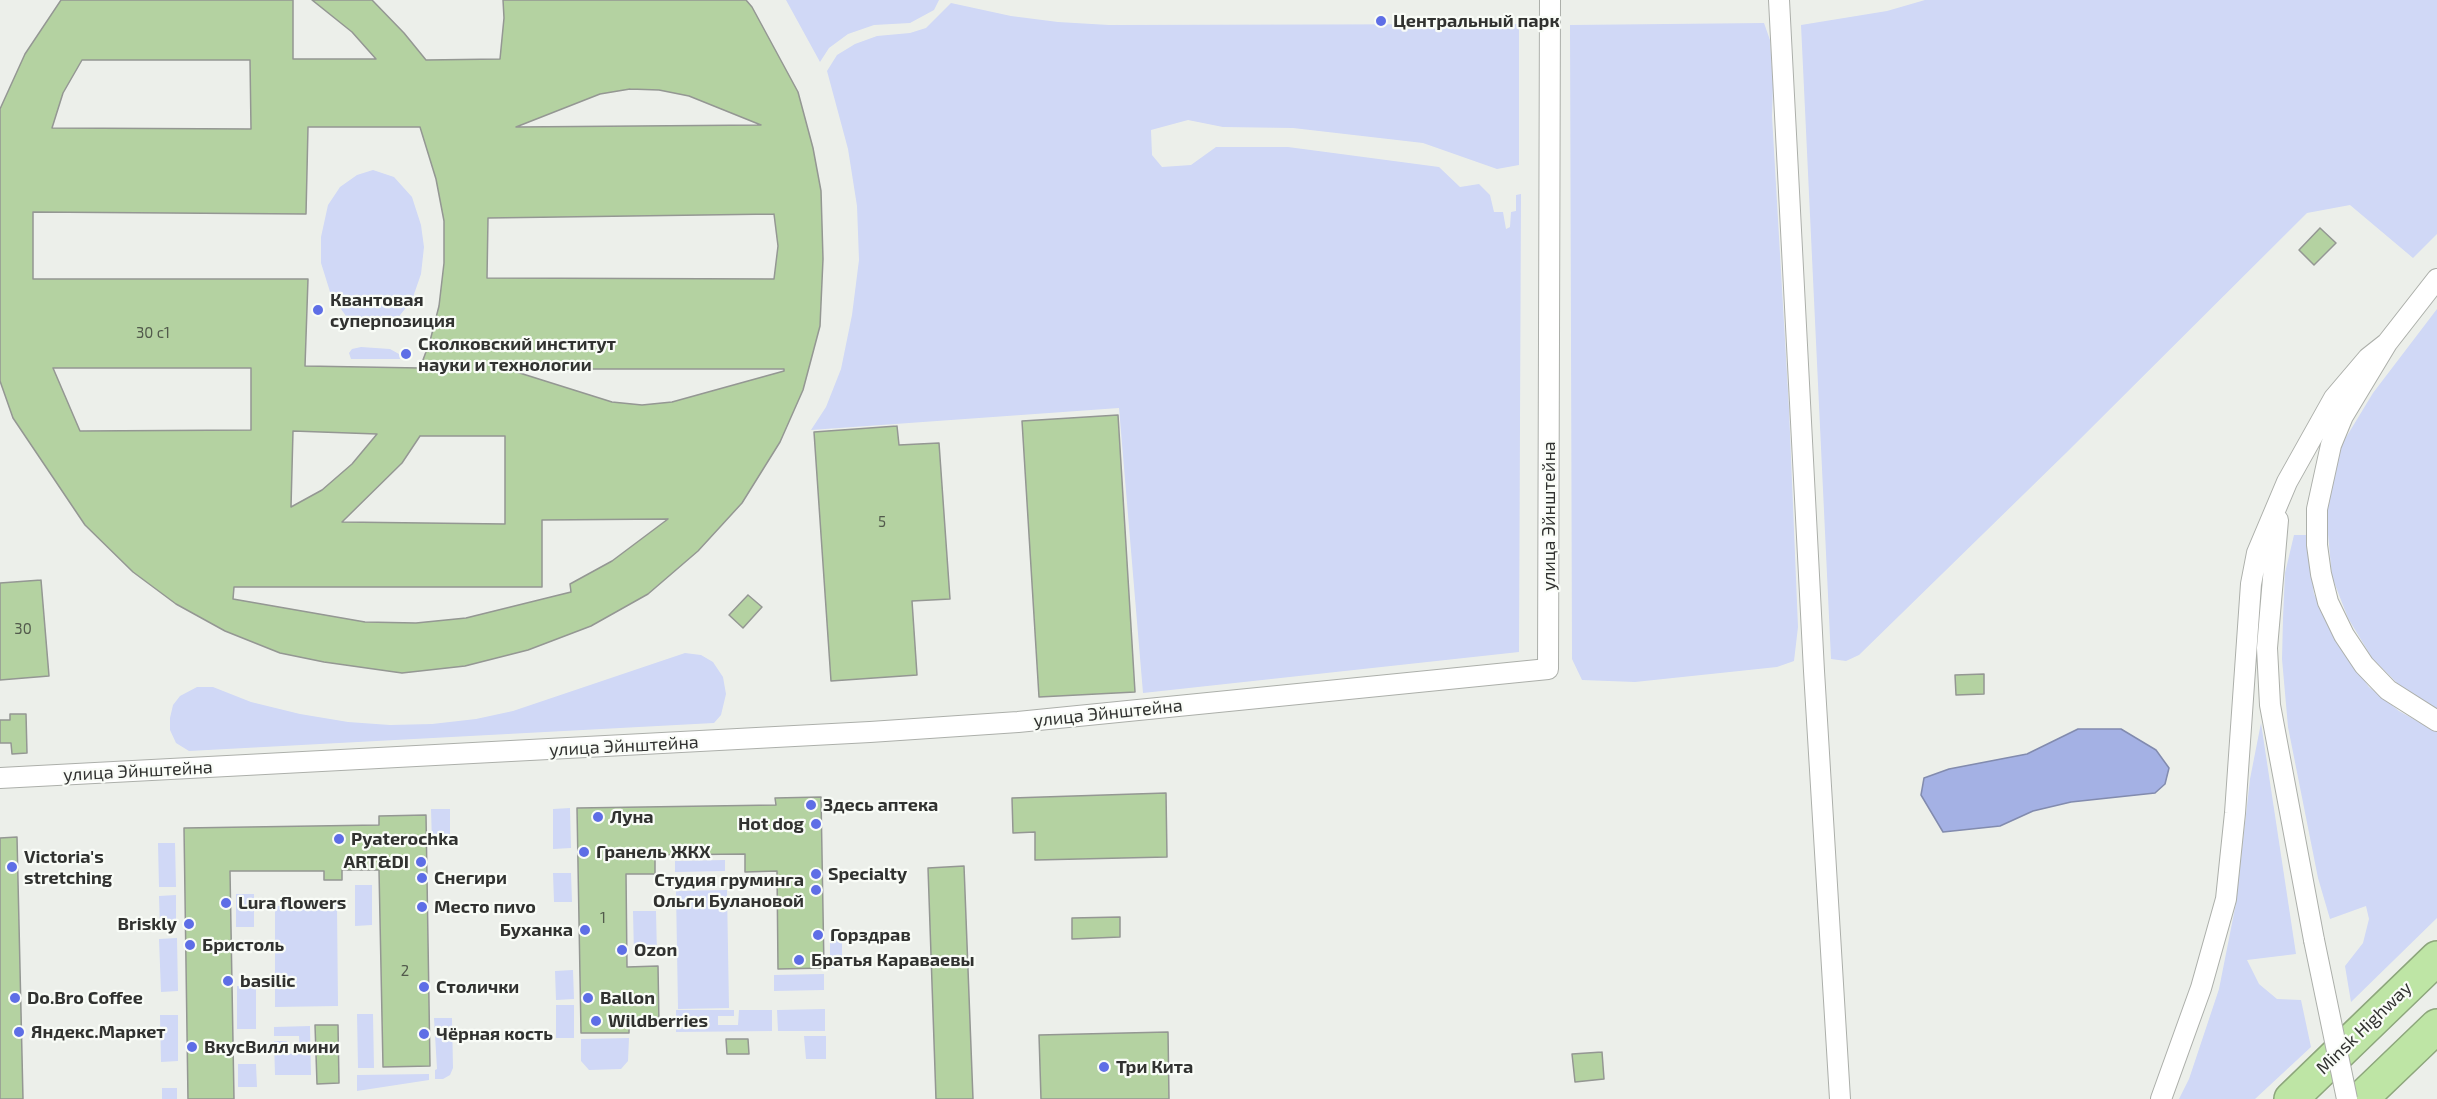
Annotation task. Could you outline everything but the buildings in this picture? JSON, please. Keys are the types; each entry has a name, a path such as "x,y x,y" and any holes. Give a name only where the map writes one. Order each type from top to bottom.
{"highway":[{"name":"Minsk Highway","path":"2291,1099 2437,957"},
{"path":"2361,1099 2437,1026"}],"street":[{"name":"улица Эйнштейна","path":"0,778 870,732 1030,721 1548,669 1550,0"},
{"path":"1779,0 1814,670 1840,1099"},
{"path":"2437,279 2387,343 2343,416 2331,445 2317,509 2317,545 2328,602 2344,635 2357,655 2388,690 2437,721"},
{"path":"2161,1099 2201,988 2226,899 2235,813 2251,584 2257,553 2287,482 2334,398 2368,358 2387,343"},
{"path":"2280,503 2268,638 2270,705 2347,1099"}],"shaded area":[{"path":"786,0 939,0 934,10 910,23 874,25 848,34 829,48 820,62"},
{"path":"1925,0 2437,0 2437,234 2413,258 2350,205 2307,213 1859,655 1846,661 1831,659 1801,25 1887,11"},
{"path":"951,3 1011,16 1109,25 1519,24 1519,165 1497,169 1423,143 1293,128 1223,127 1188,120 1151,130 1152,155 1162,167 1191,165 1216,147 1288,147 1439,167 1460,187 1479,184 1490,195 1494,212 1503,212 1506,229 1510,227 1511,212 1516,211 1516,195 1521,194 1519,652 1143,693 1119,408 811,430 826,407 841,369 852,315 859,260 857,206 848,149 827,71 837,55 855,44 877,36 910,33 926,28"},
{"path":"1764,23 1770,40 1773,86 1772,116 1789,409 1798,627 1794,661 1777,667 1635,682 1582,680 1572,659 1570,25"},
{"path":"373,170 394,177 412,197 421,225 424,247 421,274 412,300 397,319 381,326 362,325 346,316 331,295 321,263 321,237 328,205 340,187 357,175"},
{"path":"2437,309 2437,710 2403,689 2372,658 2348,618 2332,577 2328,534 2328,488 2342,444 2373,393"},
{"path":"361,347 390,349 399,354 400,359 351,359 349,353 352,349"},
{"path":"2294,535 2306,535 2314,594 2339,645 2369,687 2399,711 2437,732 2437,918 2351,1002 2345,966 2363,943 2369,919 2366,906 2330,919 2318,878 2288,727 2282,659 2283,618 2285,573"},
{"path":"685,653 701,655 713,662 723,677 726,694 721,715 714,723 189,751 176,743 170,730 173,705 180,696 197,687 213,687 251,702 300,714 348,722 390,725 432,724 476,719 513,711"},
{"path":"2261,723 2296,954 2247,960 2259,984 2277,999 2301,1000 2311,1047 2255,1099 2179,1099 2189,1079 2219,989 2236,903 2250,779"},
{"path":"570,808 571,848 553,849 553,809"},
{"path":"431,809 450,809 450,843 432,843"},
{"path":"158,843 175,843 176,887 159,887"},
{"path":"725,860 725,871 675,872 675,861"},
{"path":"553,873 571,873 572,902 554,902"},
{"path":"355,885 372,885 372,925 355,926"},
{"path":"727,890 729,1008 678,1009 676,891"},
{"path":"236,894 254,894 254,927 236,927"},
{"path":"176,895 176,929 160,929 159,896"},
{"path":"337,905 338,1006 275,1007 275,906"},
{"path":"633,911 656,911 657,955 634,955"},
{"path":"830,931 842,931 842,968 830,968"},
{"path":"177,938 178,991 161,992 159,939"},
{"path":"573,970 574,999 556,1000 555,971"},
{"path":"824,974 824,990 774,991 774,975"},
{"path":"237,986 256,986 256,1029 237,1029"},
{"path":"556,1005 574,1005 574,1038 556,1038"},
{"path":"825,1009 825,1031 778,1031 777,1010"},
{"path":"676,1010 734,1010 734,1016 718,1016 718,1025 738,1025 739,1010 772,1010 772,1031 676,1032"},
{"path":"357,1014 373,1014 374,1068 358,1068"},
{"path":"160,1015 178,1015 178,1061 161,1062"},
{"path":"434,1018 452,1018 453,1068 450,1075 443,1079 435,1079 437,1069"},
{"path":"310,1026 311,1075 275,1075 274,1041 287,1041 288,1054 300,1053 299,1036 274,1036 274,1027"},
{"path":"804,1036 826,1036 826,1059 806,1059"},
{"path":"629,1038 628,1061 621,1069 589,1070 581,1061 581,1039"},
{"path":"238,1064 256,1064 257,1087 238,1087"},
{"path":"429,1074 429,1080 357,1091 357,1075"},
{"path":"162,1088 177,1088 177,1099 162,1099"}],"water":[{"path":"2078,729 2121,729 2156,750 2169,768 2165,784 2155,793 2071,802 2033,811 2000,826 1943,832 1921,795 1924,778 1949,769 2027,754"}],"place":[{"name":"Центральный парк","path":"1381,21"},
{"name":"Квантовая суперпозиция","path":"318,310"},
{"name":"Сколковский институт науки и технологии","path":"406,354"},
{"name":"Здесь аптека","path":"811,805"},
{"name":"Луна","path":"598,817"},
{"name":"Hot dog","path":"816,824"},
{"name":"Pyaterochka","path":"339,839"},
{"name":"Гранель ЖКХ","path":"584,852"},
{"name":"ART&DI","path":"421,862"},
{"name":"Victoria's stretching","path":"12,867"},
{"name":"Specialty","path":"816,874"},
{"name":"Снегири","path":"422,878"},
{"name":"Студия груминга Ольги Булановой","path":"816,890"},
{"name":"Lura flowers","path":"226,903"},
{"name":"Место пиvo","path":"422,907"},
{"name":"Briskly","path":"189,924"},
{"name":"Буханка","path":"585,930"},
{"name":"Горздрав","path":"818,935"},
{"name":"Бристоль","path":"190,945"},
{"name":"Ozon","path":"622,950"},
{"name":"Братья Караваевы","path":"799,960"},
{"name":"basilic","path":"228,981"},
{"name":"Столички","path":"424,987"},
{"name":"Do.Bro Coffee","path":"15,998"},
{"name":"Ballon","path":"588,998"},
{"name":"Wildberries","path":"596,1021"},
{"name":"Яндекс.Маркет","path":"19,1032"},
{"name":"Чёрная кость","path":"424,1034"},
{"name":"ВкусВилл мини","path":"192,1047"},
{"name":"Три Кита","path":"1104,1067"}]}
